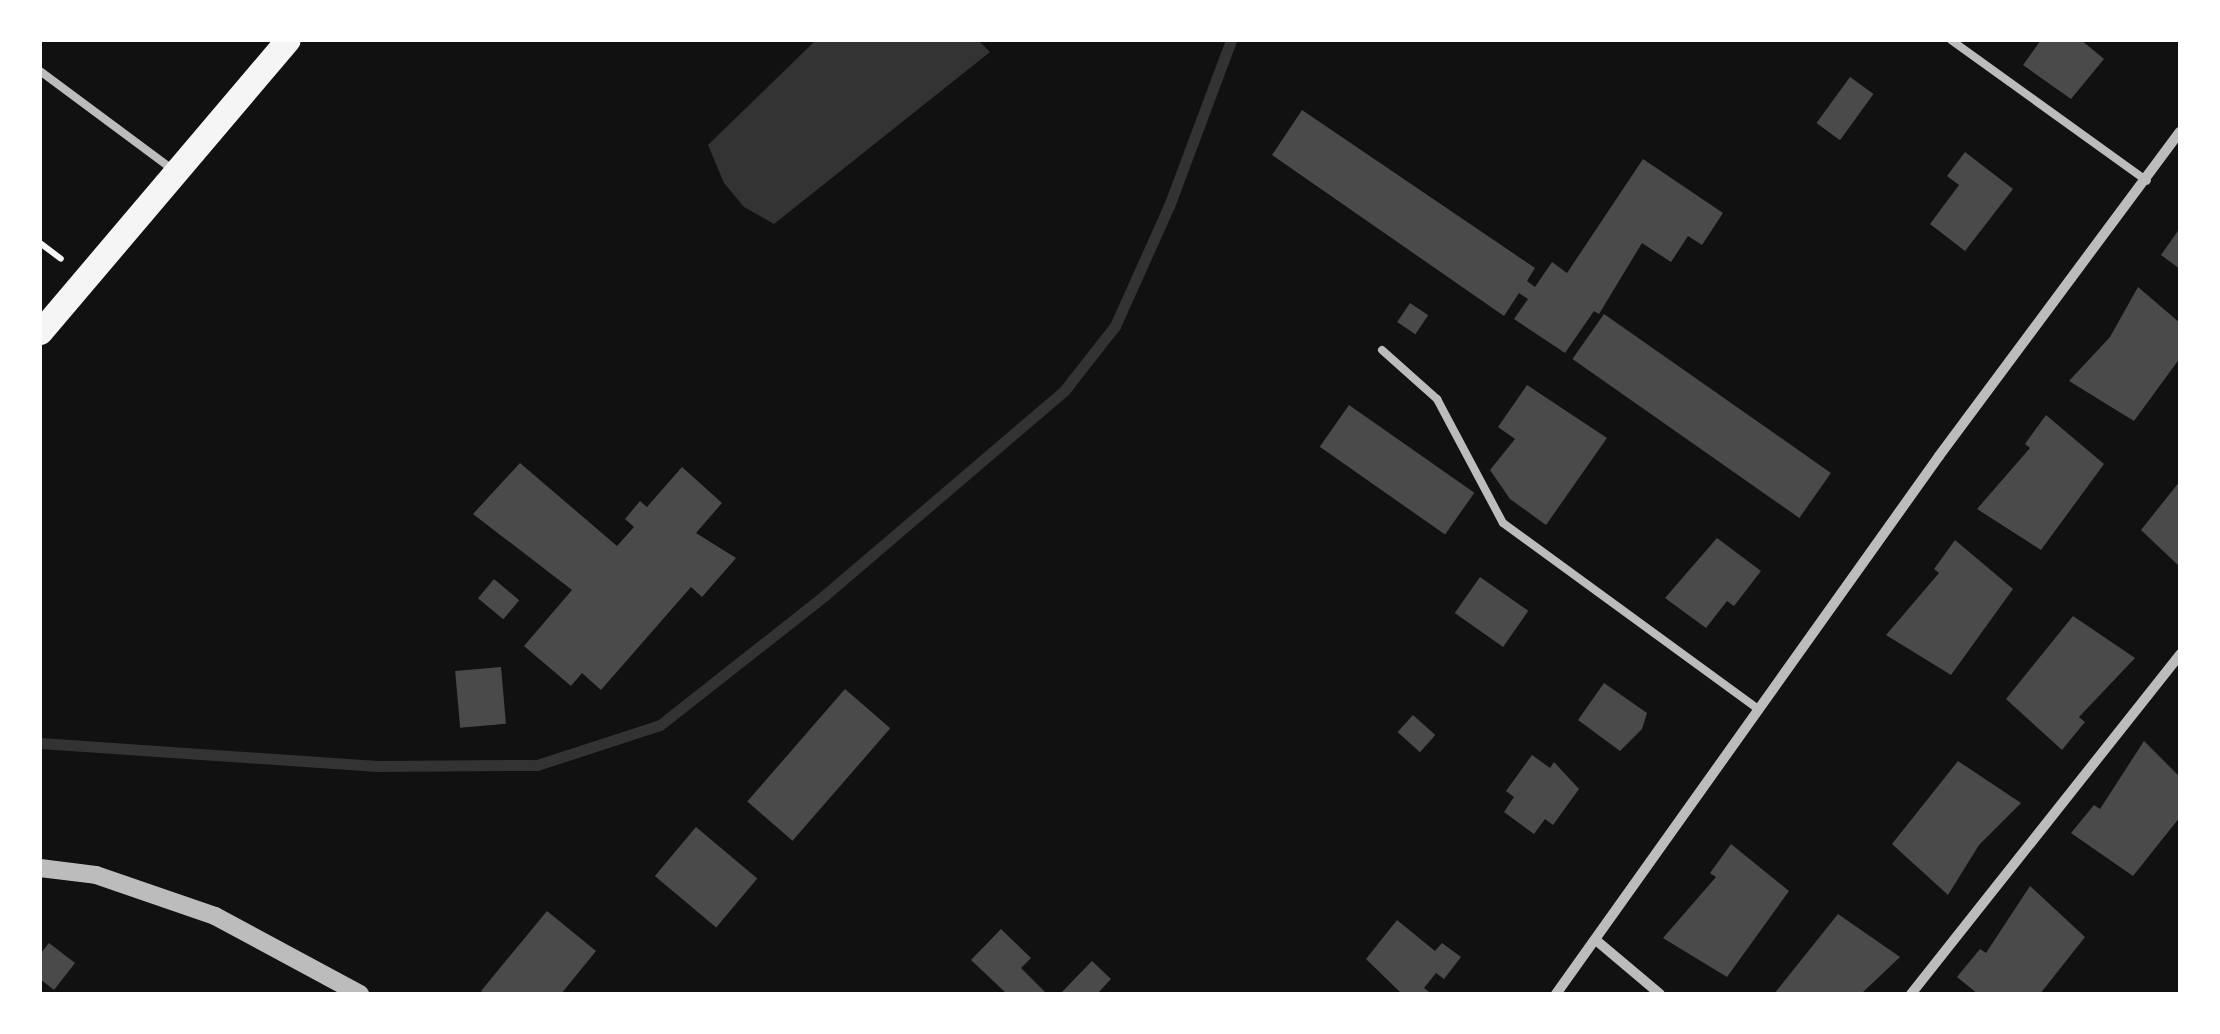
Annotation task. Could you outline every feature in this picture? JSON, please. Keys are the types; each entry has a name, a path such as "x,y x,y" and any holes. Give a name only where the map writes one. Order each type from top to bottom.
{"main road":[{"path":"40,332 288,40"}],"street":[{"path":"1556,994 1598,942 1758,710 2180,132"},
{"path":"1910,994 2180,654"},
{"path":"40,868 96,875 214,916 360,994"},
{"path":"1598,942 1660,994"}],"lane":[{"path":"1951,40 2147,181"},
{"path":"40,72 176,172"},
{"path":"1382,350 1436,399 1503,523 1758,710"}],"shaded area":[{"path":"816,40 978,40 990,52 774,224 744,207 724,183 708,145"}],"building":[{"path":"2041,40 2081,40 2104,59 2071,99 2023,65"},
{"path":"1850,77 1873,94 1840,140 1816,123"},
{"path":"1302,110 1535,268 1527,281 1535,287 1552,262 1567,273 1643,159 1723,213 1702,245 1688,236 1671,262 1642,243 1599,314 1594,311 1565,353 1514,319 1528,299 1519,293 1504,316 1272,155"},
{"path":"1965,152 2013,189 1965,251 1930,224 1959,185 1947,176"},
{"path":"2180,228 2180,269 2161,255"},
{"path":"2138,287 2180,323 2180,358 2134,421 2069,381 2110,337"},
{"path":"1410,303 1428,315 1415,334 1397,322"},
{"path":"1604,314 1831,473 1799,518 1572,359"},
{"path":"1527,385 1607,438 1546,525 1510,499 1490,470 1515,439 1498,427"},
{"path":"1349,405 1474,493 1445,535 1320,447"},
{"path":"2046,415 2104,464 2041,550 1977,509 2030,448 2025,444"},
{"path":"520,463 617,546 634,527 625,519 640,501 647,507 682,467 722,503 696,533 736,558 702,597 691,587 601,690 582,673 571,686 524,646 572,590 473,514"},
{"path":"2180,481 2180,567 2141,530"},
{"path":"1717,538 1761,571 1734,606 1727,601 1706,628 1665,598"},
{"path":"1955,540 2013,589 1951,675 1886,635 1939,573 1934,569"},
{"path":"1480,577 1528,611 1503,647 1455,613"},
{"path":"494,579 519,600 503,619 478,598"},
{"path":"2073,616 2135,658 2079,717 2085,722 2062,750 2006,699"},
{"path":"501,667 506,724 460,728 455,671"},
{"path":"1604,683 1647,713 1642,729 1620,751 1578,720"},
{"path":"845,689 890,728 793,841 747,801"},
{"path":"1413,715 1435,735 1420,752 1398,732"},
{"path":"2144,741 2180,777 2180,817 2133,876 2071,833 2094,805 2100,809"},
{"path":"1532,755 1550,768 1554,762 1579,789 1553,825 1545,819 1534,834 1504,812 1514,797 1506,791"},
{"path":"1958,761 2021,803 1979,845 1948,895 1892,844"},
{"path":"696,827 757,878 716,927 655,876"},
{"path":"1731,844 1789,891 1727,977 1663,938 1716,877 1710,873"},
{"path":"2030,886 2085,937 2040,994 1978,994 1957,977 1980,949 1986,953"},
{"path":"547,911 596,951 561,994 481,991"},
{"path":"1838,914 1900,957 1861,994 1774,994"},
{"path":"1397,920 1435,951 1442,943 1461,957 1444,979 1436,973 1424,988 1432,994 1402,994 1366,959"},
{"path":"1001,929 1031,958 1021,968 1047,994 1007,994 971,960"},
{"path":"49,943 75,963 54,990 40,979 40,954"},
{"path":"1092,961 1111,979 1097,994 1060,994"}],"waterway":[{"path":"40,743 377,766 537,765 660,725 825,595 1064,391 1115,326 1169,206 1231,40"}]}
